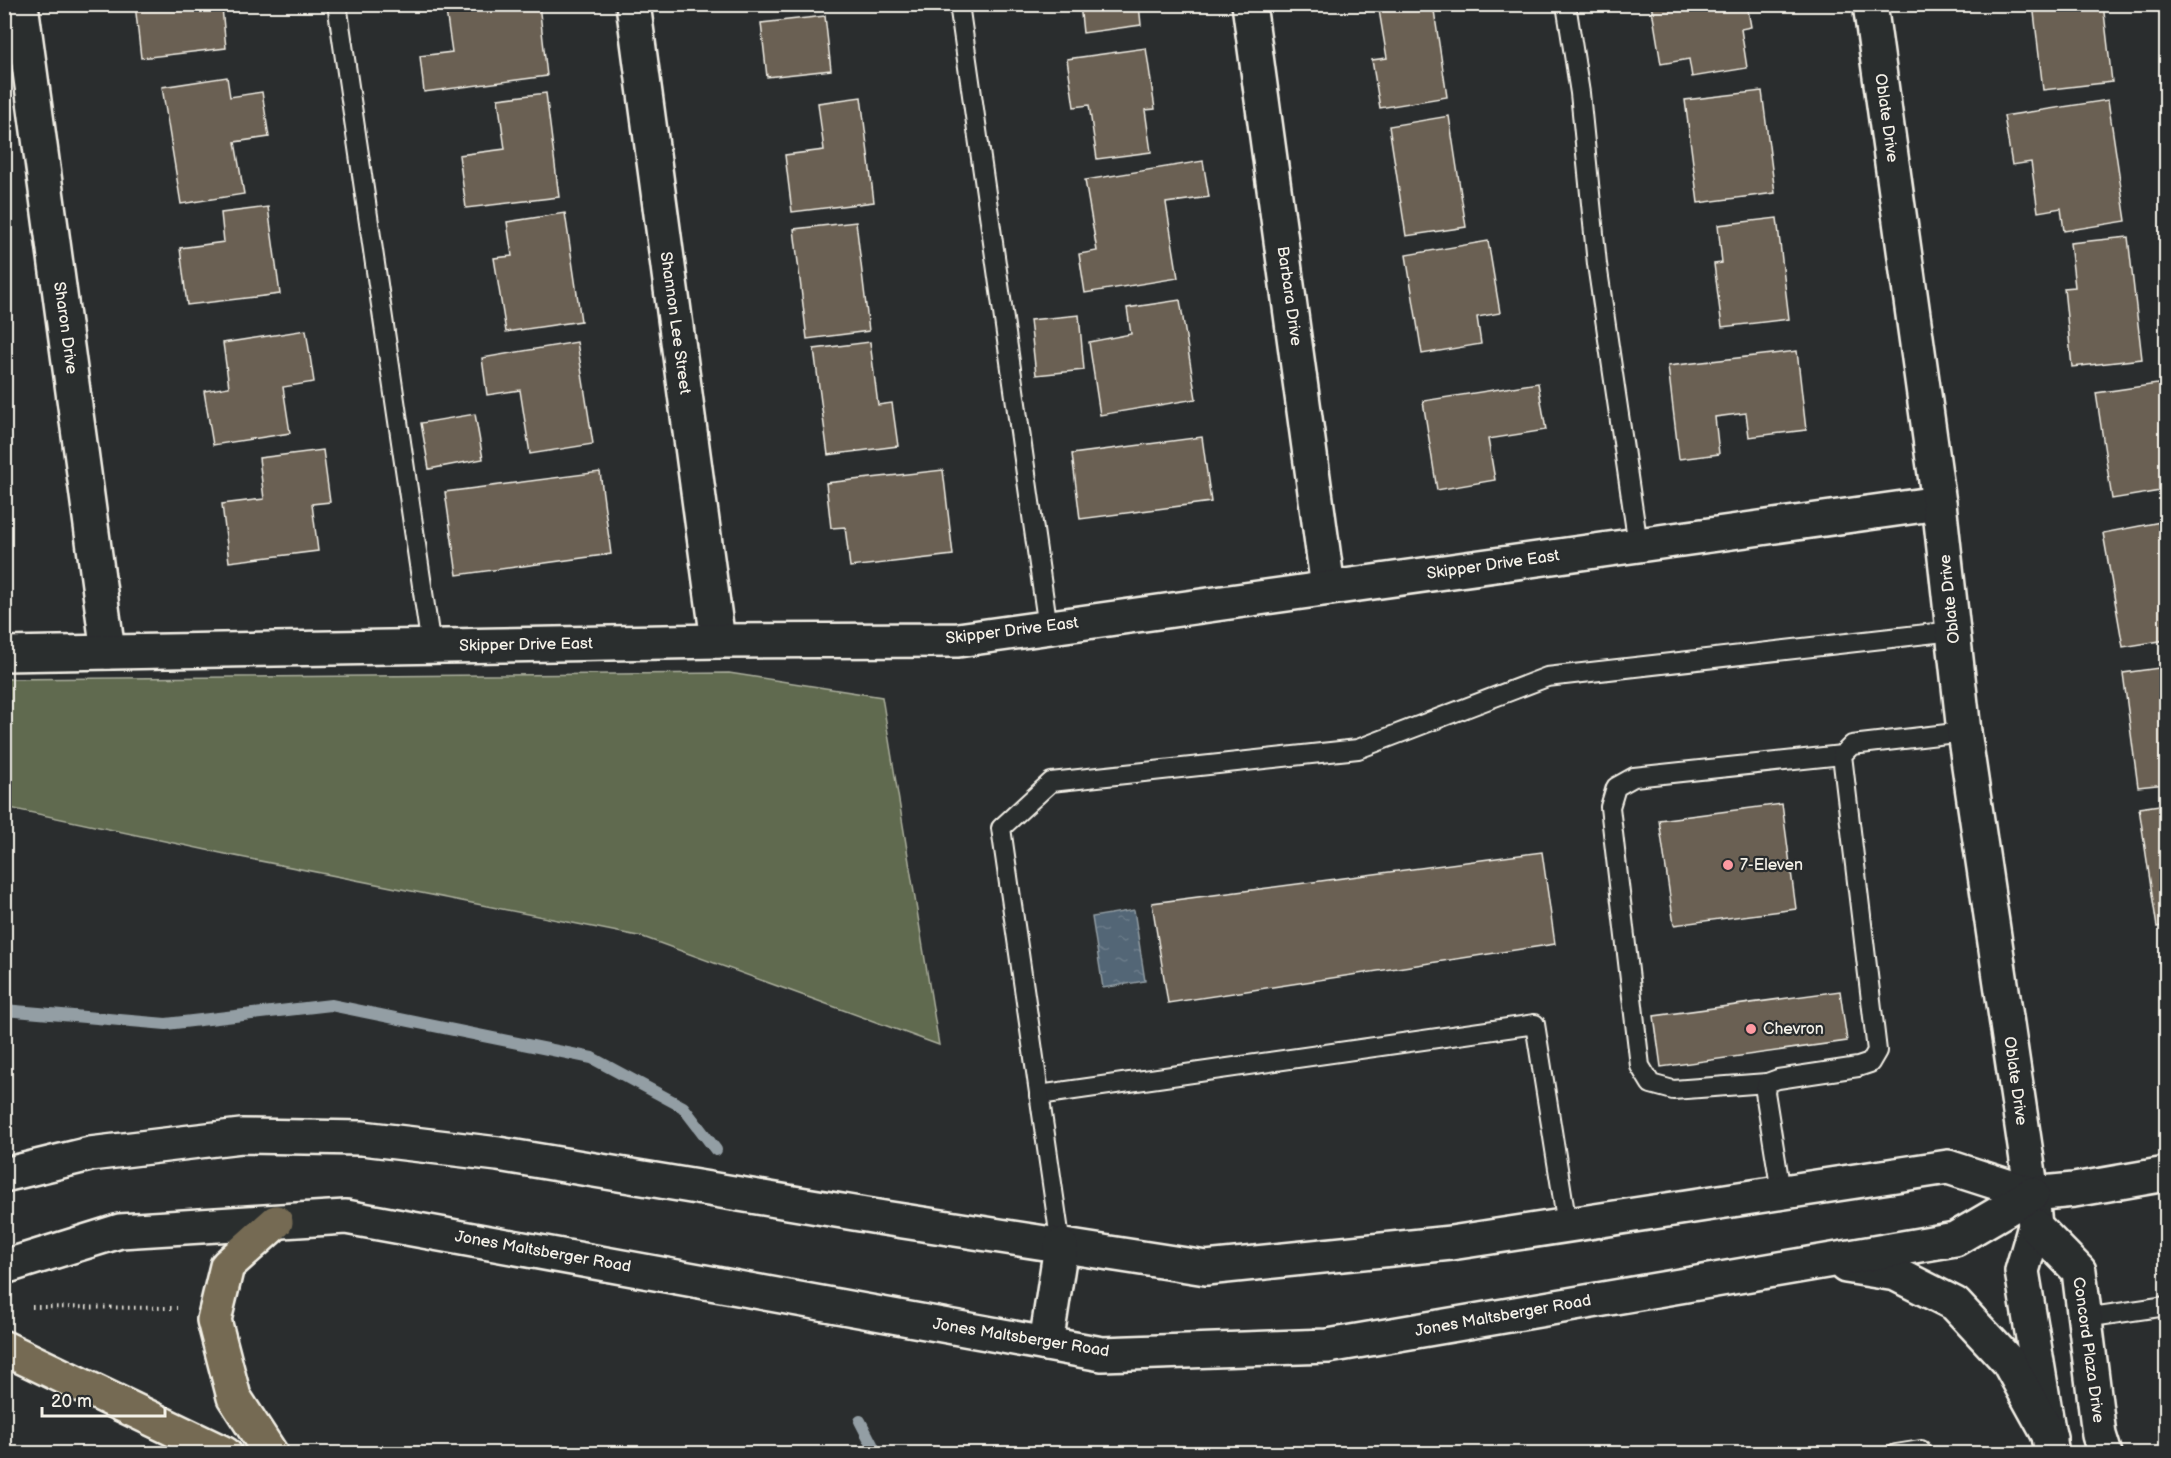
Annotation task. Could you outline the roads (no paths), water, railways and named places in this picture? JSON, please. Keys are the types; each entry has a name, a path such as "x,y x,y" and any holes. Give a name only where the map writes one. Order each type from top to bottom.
{"highway":[{"path":"271,1454 234,1397 214,1320 227,1266 276,1222"},
{"path":"4,1348 225,1454"}],"street":[{"name":"Sharon Drive","path":"21,4 108,652"},
{"name":"Shannon Lee Street","path":"633,4 718,642"},
{"name":"Barbara Drive","path":"1249,4 1328,588"},
{"name":"Oblate Drive","path":"1870,4 1938,502 1965,732 2031,1194"},
{"name":"Skipper Drive East","path":"4,654 958,640 1938,502"},
{"name":"Jones Maltsberger Road","path":"4,1175 90,1154 241,1136 362,1138 498,1154 1206,1268 1451,1243 1948,1167 2031,1194 2074,1190 2166,1174"},
{"name":"Jones Maltsberger Road","path":"4,1267 120,1231 346,1217 1102,1354 1328,1346 1955,1239 2031,1194"},
{"path":"2031,1194 2035,1227 2022,1271 2051,1445"},
{"name":"Concord Plaza Drive","path":"2035,1227 2079,1271 2099,1434 2105,1454"},
{"path":"1046,1344 1061,1246"},
{"path":"1821,1262 1896,1274 1955,1304 2008,1361 2051,1445"}],"lane":[{"path":"337,4 431,647"},
{"path":"959,4 1048,628"},
{"path":"1566,4 1580,93 1598,276 1638,545"},
{"path":"1061,1246 1000,828 1051,782 1358,749 1547,678 1953,631"},
{"path":"1842,755 1877,1051 1870,1063 1858,1067 1778,1079 1767,1083 1673,1090 1651,1084 1640,1066 1610,807 1616,787 1634,777 1842,755 1852,745 1965,732"},
{"path":"1039,1095 1535,1024 1567,1225"},
{"path":"1767,1083 1765,1092 1781,1192"},
{"path":"2085,1318 2166,1306"},
{"path":"1896,1454 1921,1450 1922,1454"}],"water":[{"path":"1134,910 1145,981 1103,988 1092,917"}],"waterway":[{"path":"4,1010 166,1024 331,1005 592,1058 683,1107 716,1150"},
{"path":"860,1421 877,1454"}],"place":[{"name":"7-Eleven","path":"1728,865"},
{"name":"Chevron","path":"1751,1029"}]}
